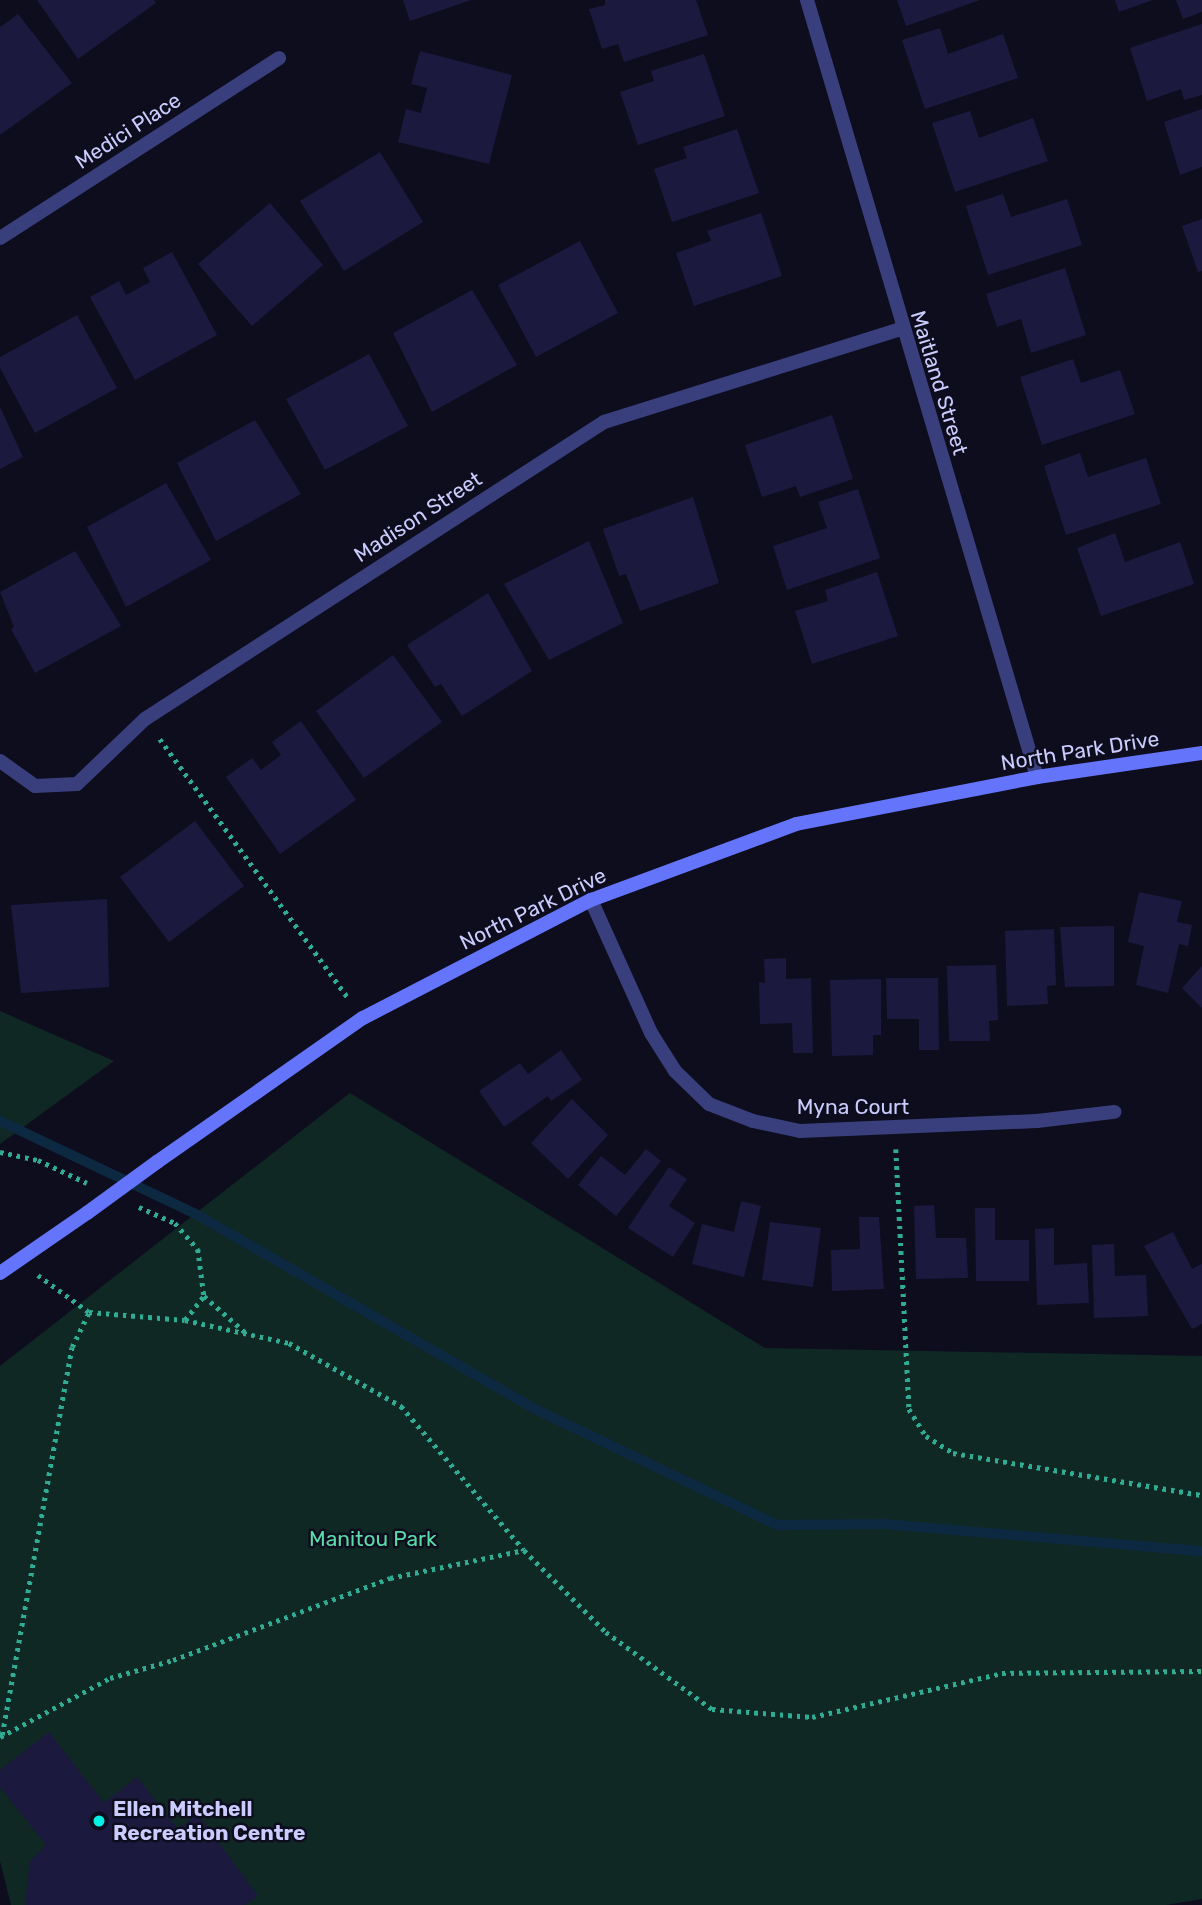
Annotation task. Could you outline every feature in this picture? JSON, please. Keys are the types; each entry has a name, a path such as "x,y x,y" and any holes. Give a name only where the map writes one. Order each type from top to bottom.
{"main road":[{"name":"North Park Drive","path":"0,1273 363,1018 590,900 796,824 1037,777 1202,752"}],"street":[{"name":"Maitland Street","path":"807,0 901,329 1037,777"},
{"name":"Medici Place","path":"0,238 279,58"},
{"name":"Madison Street","path":"0,761 35,786 77,783 145,719 604,422 901,329"},
{"name":"Myna Court","path":"590,900 651,1033 675,1071 709,1104 753,1121 800,1131 895,1129 1114,1112"}],"path":[{"path":"145,719 363,1018"},
{"path":"895,1129 908,1409 926,1436 953,1453 1202,1495"},
{"path":"18,1261 89,1312 185,1320 289,1343 401,1406 524,1550 606,1632 712,1709 812,1717 1002,1673 1202,1671"},
{"path":"185,1320 204,1296 246,1334"},
{"path":"1,1737 72,1347 89,1312"},
{"path":"1,1737 110,1678 173,1660 390,1578 524,1550"}],"green space":[{"path":"0,1011 114,1061 0,1144"},
{"name":"Manitou Park","path":"350,1093 765,1348 1202,1356 1202,1899 1166,1905 11,1905 0,1861 0,1366"}],"building":[{"path":"37,0 154,0 156,3 78,59"},
{"path":"403,0 471,0 410,21"},
{"path":"605,0 696,0 708,35 624,62 618,44 602,49 589,9 605,5"},
{"path":"897,0 980,0 906,26"},
{"path":"1115,0 1153,0 1119,12"},
{"path":"1176,0 1202,0 1202,12 1183,19"},
{"path":"18,14 72,83 0,135 0,27"},
{"path":"1202,24 1202,95 1184,100 1181,89 1147,101 1130,48"},
{"path":"940,28 948,54 1003,34 1018,78 925,109 902,40"},
{"path":"420,51 512,75 489,164 398,142 406,109 421,113 427,88 411,84"},
{"path":"704,54 725,116 638,145 620,92 654,81 651,71"},
{"path":"1202,109 1202,167 1180,175 1164,122"},
{"path":"970,111 979,138 1033,118 1048,161 955,192 932,123"},
{"path":"737,129 759,193 672,222 654,169 687,158 683,147"},
{"path":"380,152 423,222 344,271 300,201"},
{"path":"1003,194 1011,217 1067,199 1082,245 988,275 966,206"},
{"path":"270,203 323,265 252,326 198,264"},
{"path":"761,213 782,276 694,306 676,253 711,241 707,231"},
{"path":"1202,219 1202,271 1198,272 1182,226"},
{"path":"580,241 618,313 536,357 498,285"},
{"path":"172,252 217,335 135,380 90,297 119,281 126,295 150,282 143,268"},
{"path":"1065,268 1086,335 1031,353 1021,319 997,327 986,294"},
{"path":"472,290 517,365 432,412 393,333"},
{"path":"77,315 117,388 35,433 0,368 0,357"},
{"path":"369,354 408,426 325,470 286,399"},
{"path":"1073,359 1081,383 1120,370 1135,414 1042,445 1020,377"},
{"path":"0,407 23,457 0,469"},
{"path":"832,415 853,479 800,497 796,486 762,497 745,445"},
{"path":"255,420 301,494 216,541 177,463"},
{"path":"1080,453 1088,477 1146,458 1161,504 1066,535 1044,466"},
{"path":"166,483 211,560 126,607 87,527"},
{"path":"858,489 880,558 787,590 773,546 827,528 818,502"},
{"path":"693,497 719,583 640,611 626,574 619,576 603,529"},
{"path":"1115,533 1125,562 1180,542 1194,584 1101,616 1077,548"},
{"path":"589,541 623,623 549,660 504,584"},
{"path":"75,551 121,626 35,673 11,629 14,627 0,592"},
{"path":"877,572 898,636 812,664 795,611 828,601 825,590"},
{"path":"488,593 532,671 462,716 441,684 435,687 407,645"},
{"path":"393,655 442,722 364,778 316,711"},
{"path":"301,721 356,800 280,854 226,777 252,758 261,770 281,755 272,742"},
{"path":"195,821 244,886 169,942 120,877"},
{"path":"1139,892 1182,901 1177,922 1192,925 1188,946 1179,944 1168,993 1136,985 1144,946 1128,942"},
{"path":"107,899 109,987 21,993 11,905"},
{"path":"1114,926 1114,986 1065,987 1060,927"},
{"path":"1054,929 1056,985 1047,986 1048,1004 1007,1006 1005,931"},
{"path":"786,958 786,979 811,978 813,1053 793,1053 792,1023 760,1024 759,982 765,983 764,959"},
{"path":"996,965 998,1020 989,1021 990,1041 949,1041 947,966"},
{"path":"1202,966 1202,1008 1182,988"},
{"path":"886,978 938,978 939,1050 919,1050 919,1019 887,1019"},
{"path":"881,979 881,1035 873,1035 873,1055 832,1056 830,980"},
{"path":"561,1050 582,1080 551,1101 548,1096 504,1127 479,1091 520,1063 528,1074"},
{"path":"572,1099 608,1135 568,1179 531,1143"},
{"path":"646,1149 661,1161 616,1216 578,1185 601,1156 625,1175"},
{"path":"669,1167 687,1179 669,1206 695,1223 673,1257 628,1228"},
{"path":"741,1201 761,1206 744,1277 692,1264 702,1224 734,1232"},
{"path":"934,1205 936,1238 966,1238 968,1278 916,1279 914,1206"},
{"path":"975,1208 995,1208 995,1240 1029,1240 1029,1281 976,1281"},
{"path":"859,1217 879,1217 884,1289 832,1291 831,1250 860,1249"},
{"path":"770,1222 821,1228 813,1287 762,1280"},
{"path":"1054,1228 1054,1265 1087,1263 1089,1303 1037,1305 1035,1229"},
{"path":"1173,1232 1192,1269 1202,1264 1202,1324 1192,1329 1144,1246"},
{"path":"1114,1244 1115,1276 1146,1275 1148,1316 1094,1318 1092,1245"},
{"name":"Ellen Mitchell Recreation Centre","path":"49,1732 104,1803 137,1777 178,1829 198,1814 258,1896 245,1905 25,1905 30,1861 46,1845 0,1787 0,1770"}],"waterway":[{"path":"0,1121 194,1213 537,1410 777,1525 884,1524 1202,1551"}],"place":[{"name":"Ellen Mitchell Recreation Centre","path":"99,1821"}]}
